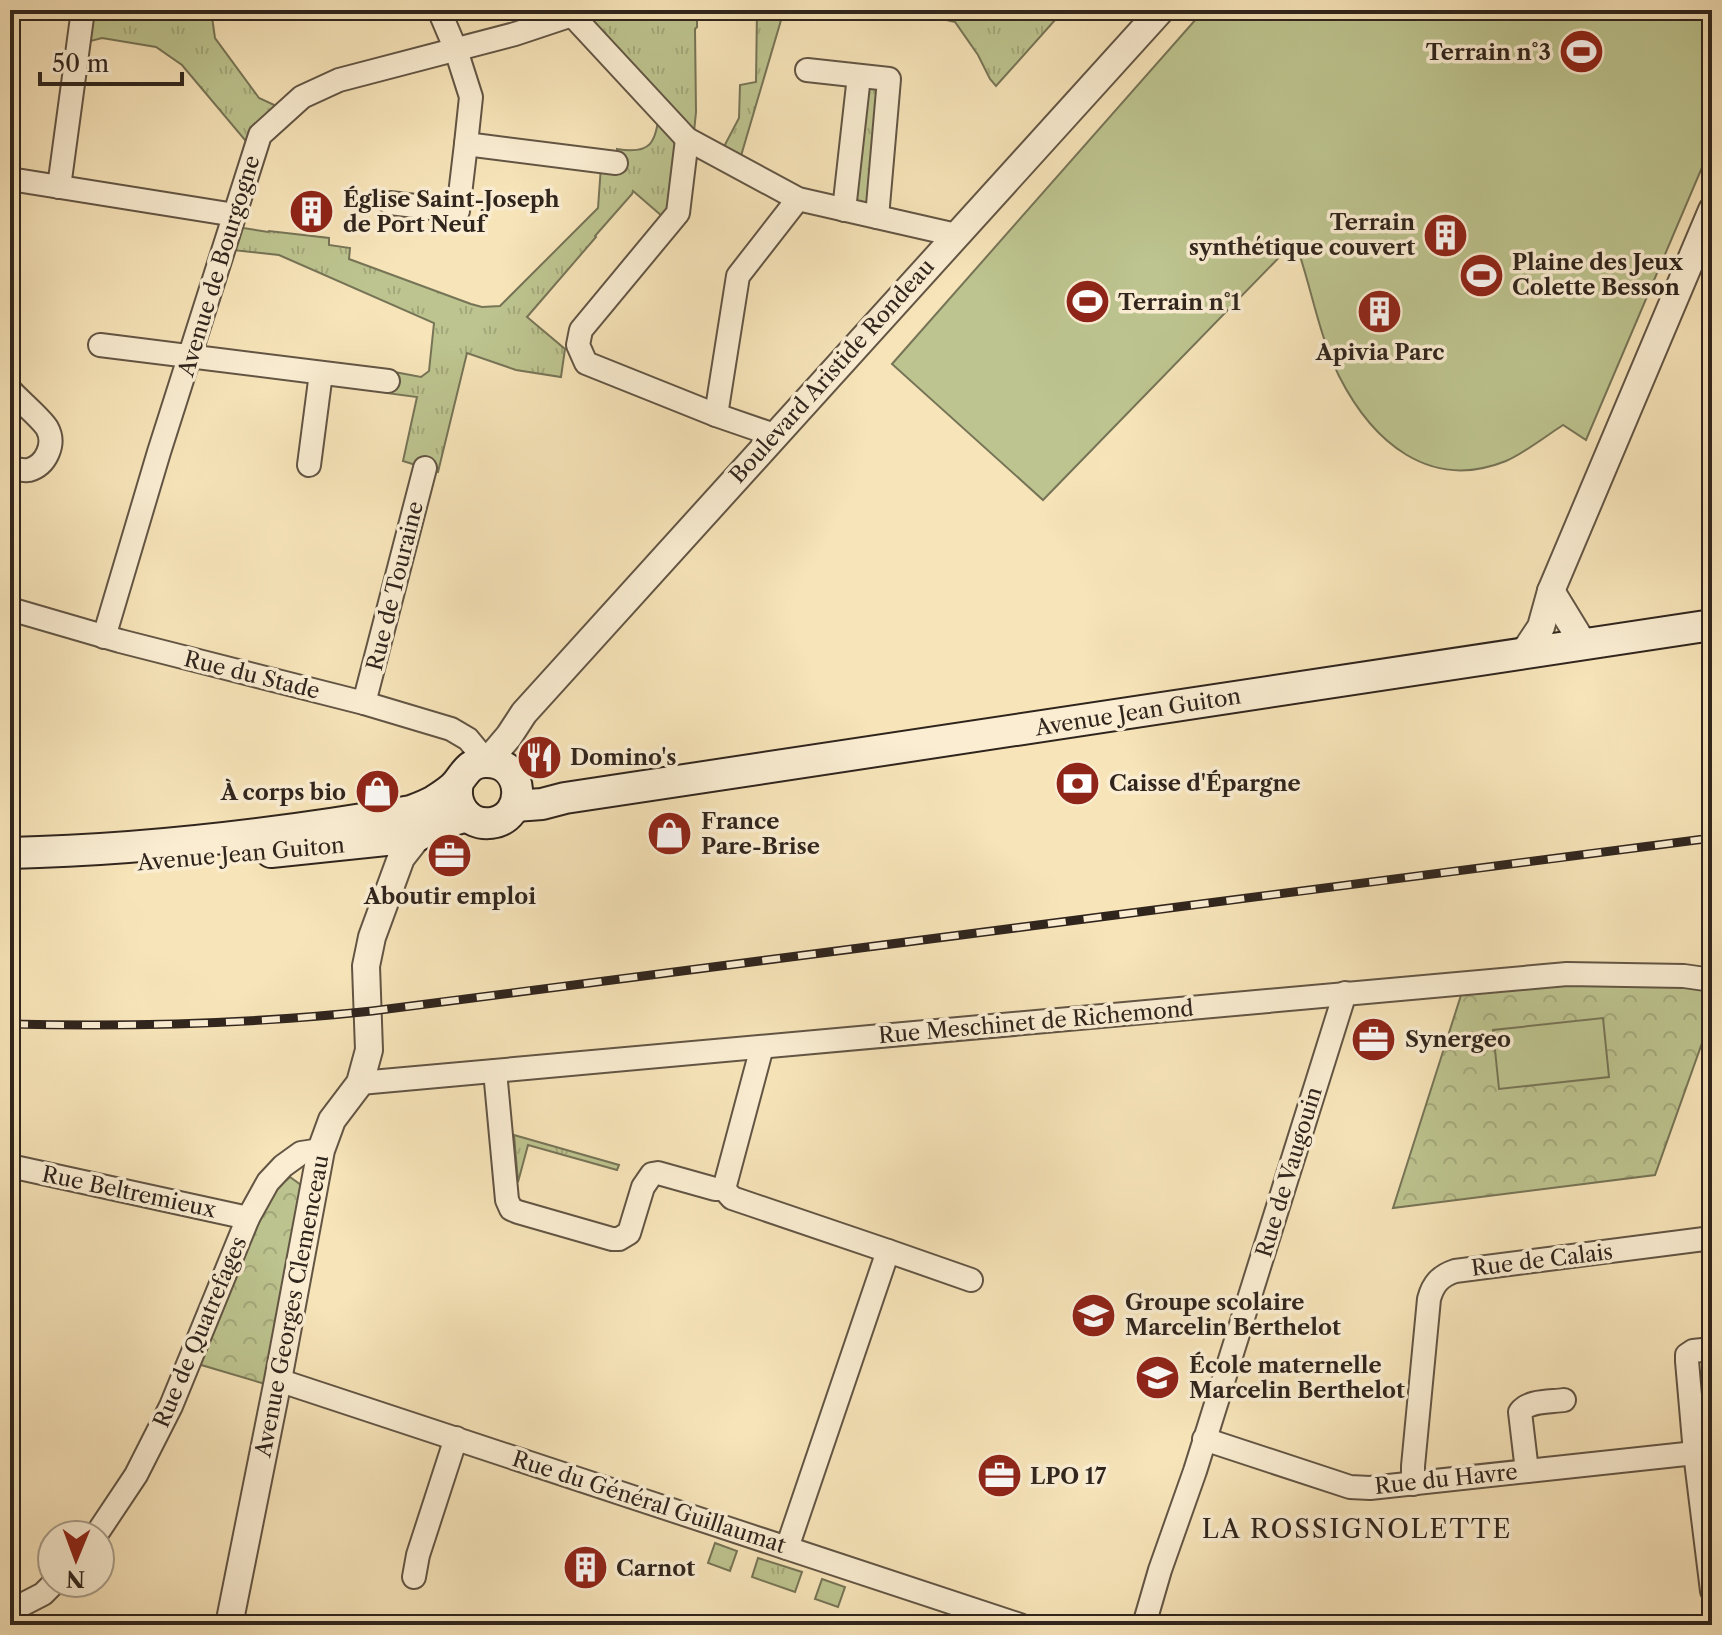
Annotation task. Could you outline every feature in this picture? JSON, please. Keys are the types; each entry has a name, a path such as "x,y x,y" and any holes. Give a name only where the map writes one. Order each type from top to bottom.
{"main road":[{"name":"Avenue Jean Guiton","path":"408,835 431,803 492,779 542,804 565,798 1712,625"},
{"name":"Avenue Jean Guiton","path":"10,869 217,858 408,835 467,816 475,821 493,823 510,814 492,779"},
{"path":"467,816 458,804 456,790 492,779"},
{"name":"Avenue Jean Guiton","path":"10,853 138,848 258,835 411,811 408,835"}],"street":[{"path":"59,187 83,10"},
{"path":"390,203 458,211 471,97 439,10"},
{"name":"Boulevard Aristide Rondeau","path":"492,779 509,736 524,713 1161,10"},
{"path":"574,12 687,139 798,199 956,235"},
{"name":"Avenue de Bourgogne","path":"104,637 260,135 302,97 339,80 515,34 574,12"},
{"path":"807,70 889,79 877,217"},
{"path":"844,210 859,76"},
{"path":"687,139 678,213 581,330 578,345 586,363 774,435"},
{"path":"466,144 616,163"},
{"path":"10,179 235,215"},
{"path":"716,415 738,276 798,199"},
{"path":"1523,654 1541,627 1551,591 1712,210"},
{"path":"100,345 388,381"},
{"path":"309,465 321,373"},
{"path":"10,390 47,428 51,443 47,457 39,466 26,471 10,468"},
{"name":"Rue de Touraine","path":"364,703 425,468"},
{"path":"1551,591 1584,645"},
{"name":"Rue du Stade","path":"10,609 451,729 468,739 492,779"},
{"name":"Avenue Georges Clemenceau","path":"229,1625 321,1150 332,1120 360,1083 369,1050 365,991 368,954 408,835"},
{"name":"Rue Meschinet de Richemond","path":"360,1083 1567,974 1684,976 1712,980"},
{"name":"Rue de Vaugouin","path":"1144,1625 1345,993"},
{"path":"724,1189 762,1047"},
{"path":"495,1071 507,1200 511,1209 619,1239 629,1233 643,1187 652,1174 658,1173 724,1189 732,1198 971,1280"},
{"name":"Rue de Quatrefages","path":"107,1519 136,1475 171,1406 248,1218 268,1182 301,1153 321,1150"},
{"name":"Rue Beltremieux","path":"10,1166 248,1218"},
{"name":"Rue de Calais","path":"1413,1484 1429,1299 1437,1280 1455,1271 1712,1238"},
{"path":"787,1548 888,1251"},
{"path":"1712,1349 1693,1351 1687,1355 1695,1453 1709,1539 1712,1591"},
{"name":"Rue du Général Guillaumat","path":"278,1380 1020,1625"},
{"path":"1527,1471 1520,1412 1530,1404 1564,1400"},
{"path":"414,1577 418,1555 456,1438"},
{"name":"Rue du Havre","path":"1204,1439 1350,1487 1370,1488 1695,1453"},
{"path":"10,1611 36,1598"}],"green space":[{"path":"83,10 211,10 215,38 259,98 287,111 255,152 182,65 156,47 102,38 79,44"},
{"path":"577,10 697,10 693,142 670,223 633,191 527,317 565,349 561,377 516,370 467,353 438,472 403,461 417,397 386,393 389,371 421,377 429,371 434,323 279,255 223,249 231,226 329,238 329,245 350,248 349,259 471,304 500,306 598,208 601,166 616,168 617,149 639,150 646,147 656,130 660,109"},
{"path":"757,10 784,10 738,166 719,156 739,118 740,85 756,82"},
{"path":"903,10 1064,10 996,86 955,22"},
{"name":"Plaine des Jeux Colette Besson","path":"1204,10 1712,10 1712,144 1586,440 1563,425 1513,458 1478,469 1452,470 1428,465 1406,454 1386,440 1368,421 1339,376 1295,241 1043,500 892,364"},
{"path":"859,76 889,79 877,217 844,210"},
{"path":"1573,982 1712,988 1712,1015 1655,1175 1393,1208 1463,989"},
{"path":"1603,1018 1609,1077 1499,1089 1493,1030"},
{"path":"514,1135 619,1165 617,1170 528,1145 518,1182"},
{"path":"290,1177 301,1185 265,1384 198,1364 271,1193"},
{"path":"715,1543 737,1551 730,1571 708,1563"},
{"path":"758,1558 802,1572 795,1592 752,1577"},
{"path":"822,1579 845,1587 838,1607 815,1599"}],"railway":[{"path":"10,1024 191,1024 372,1011 1712,838"}],"place":[{"name":"Terrain n°3","path":"1582,52"},
{"name":"Église Saint-Joseph de Port Neuf","path":"312,212"},
{"name":"Terrain synthétique couvert","path":"1446,235"},
{"name":"Plaine des Jeux Colette Besson","path":"1481,275"},
{"name":"Terrain n°1","path":"1087,302"},
{"name":"Apivia Parc","path":"1380,311"},
{"name":"Domino's","path":"539,757"},
{"name":"Caisse d'Épargne","path":"1078,783"},
{"name":"À corps bio","path":"377,792"},
{"name":"France Pare-Brise","path":"670,834"},
{"name":"Aboutir emploi","path":"450,855"},
{"name":"Synergeo","path":"1374,1039"},
{"name":"Groupe scolaire Marcelin Berthelot","path":"1094,1315"},
{"name":"École maternelle Marcelin Berthelot","path":"1158,1378"},
{"name":"LPO 17","path":"999,1476"},
{"name":"Carnot","path":"585,1568"}],"district":[{"name":"LA ROSSIGNOLETTE","path":"1357,1529"}]}
